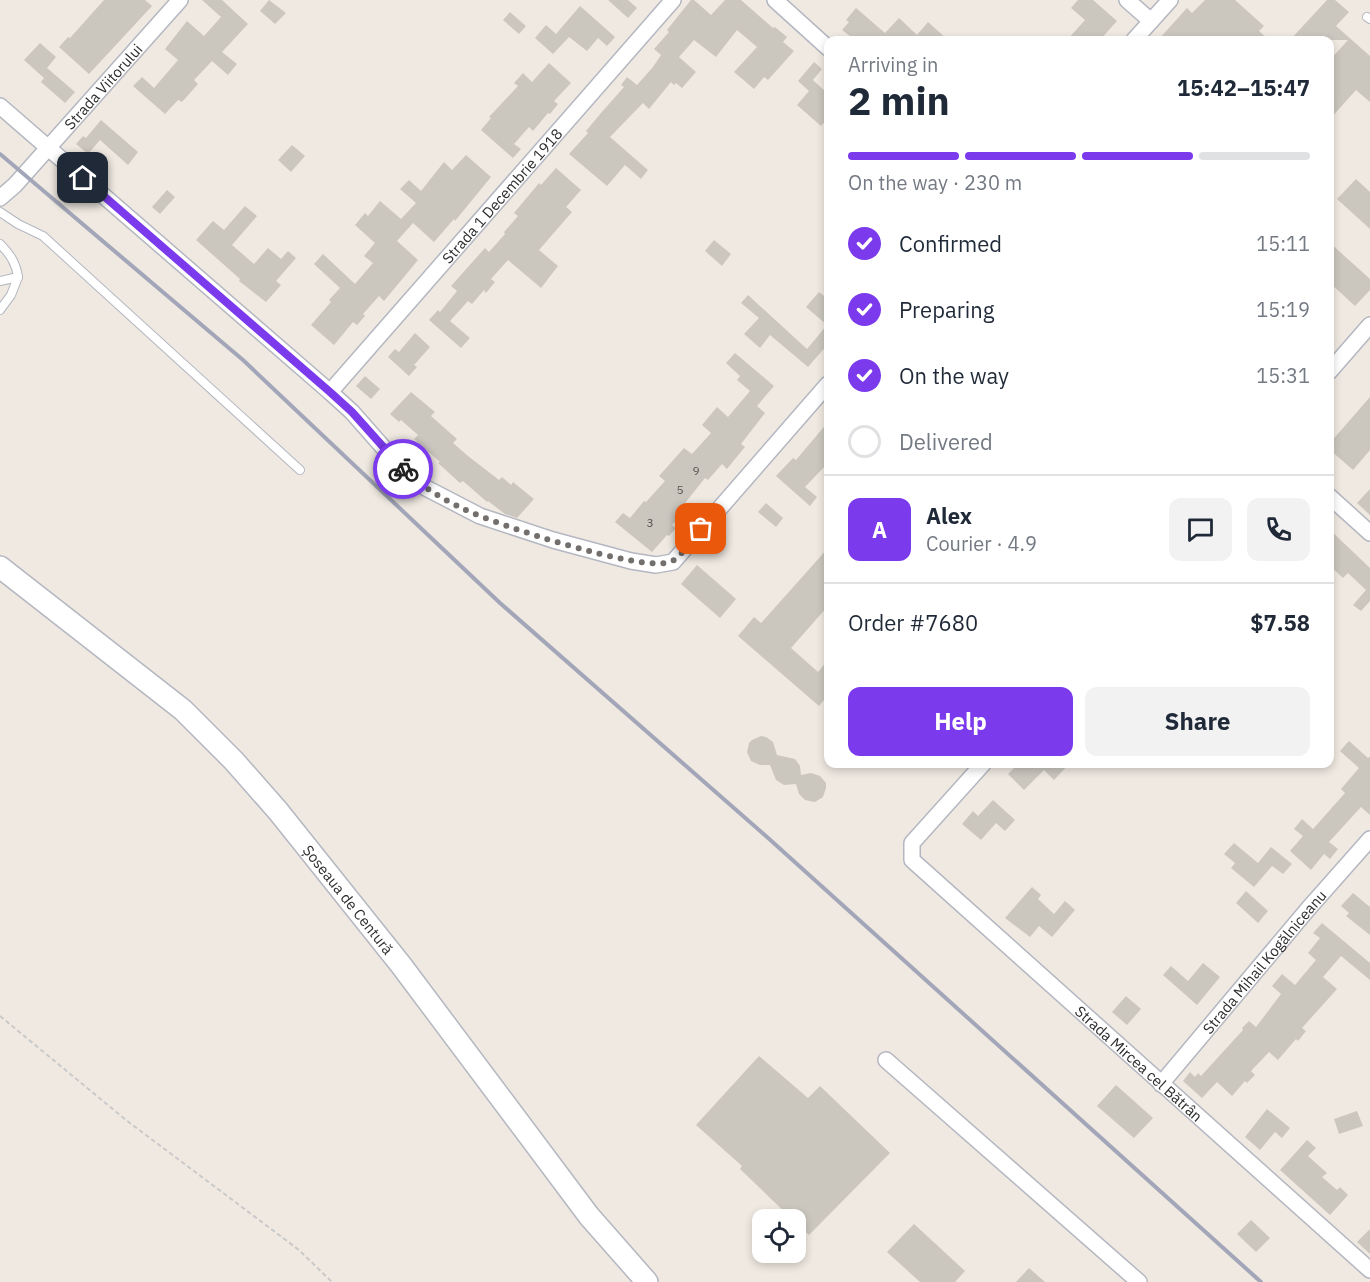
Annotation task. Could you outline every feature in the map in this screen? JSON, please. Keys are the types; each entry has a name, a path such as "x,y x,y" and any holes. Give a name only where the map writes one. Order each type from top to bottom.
{"main road":[{"name":"Șoseaua de Centură","path":"0,567 183,710 234,761 278,811 401,965 589,1216 647,1282"}],"street":[{"name":"Strada Viitorului","path":"0,198 15,185 180,0"},
{"name":"Strada 1 Decembrie 1918","path":"330,392 673,0"},
{"path":"775,0 824,44"},
{"path":"1127,0 1151,21"},
{"path":"1138,36 1170,0"},
{"path":"0,106 330,392 409,475 433,492 480,516 553,540 631,561 656,564 673,562 824,389"},
{"path":"1334,366 1370,325"},
{"path":"1334,501 1370,533"},
{"name":"Strada Mircea cel Bătrân","path":"979,768 912,843 912,860 1370,1270"},
{"name":"Strada Mihail Kogălniceanu","path":"1161,1084 1370,839"},
{"path":"886,1060 1139,1282"}],"lane":[{"path":"0,212 43,236 300,470"},
{"path":"0,244 16,265 18,277 11,295 0,310"},
{"path":"0,281 18,277"}],"path":[{"path":"0,1016 126,1120 299,1250 332,1282"}],"building":[{"path":"104,0 145,0 152,6 89,74 59,47"},
{"path":"202,0 222,0 248,24 222,52 237,64 228,75 212,61 194,80 198,84 182,102 178,100 165,114 133,86 142,77 154,88 178,60 165,49 187,21 204,36 221,17"},
{"path":"269,0 286,13 275,24 260,11"},
{"path":"608,0 628,0 637,8 628,18"},
{"path":"691,0 711,15 725,0 741,0 787,37 783,42 794,51 768,80 764,77 754,89 734,72 757,47 737,30 716,57 694,40 679,57 696,72 682,88 671,82 649,109 643,103 610,137 648,170 641,179 625,165 607,186 569,154 624,87 621,85 627,77 637,85 653,67 661,55 654,49"},
{"path":"1078,0 1093,0 1117,21 1104,36 1071,36 1085,20 1071,8"},
{"path":"1205,0 1235,0 1264,26 1259,31 1265,36 1162,36 1187,8 1192,13"},
{"path":"1327,0 1335,0 1349,12 1336,26 1370,56 1370,102 1356,90 1334,114 1334,55 1348,40 1334,40 1334,36 1294,36"},
{"path":"580,6 615,37 607,46 598,38 587,51 569,37 553,54 535,38 546,25 556,34"},
{"path":"856,8 885,33 899,18 917,35 928,22 944,36 850,36 842,30 849,22 846,20"},
{"path":"510,12 526,26 519,34 503,20"},
{"path":"40,43 56,57 47,68 75,92 65,103 41,82 44,78 24,60"},
{"path":"814,62 822,69 813,80 824,90 824,123 821,126 797,105 809,91 798,81"},
{"path":"549,63 571,83 554,101 558,104 550,114 548,113 533,131 529,127 514,144 521,149 513,158 481,130 491,118 489,117 518,86 514,83 523,73 532,82"},
{"path":"101,120 138,152 128,165 100,140 88,154 76,144 83,136 86,138"},
{"path":"292,145 305,156 291,172 278,160"},
{"path":"466,155 491,177 455,221 454,219 434,242 413,223 397,241 418,260 384,301 379,296 363,314 365,316 357,325 353,322 334,345 311,325 340,288 314,264 323,254 355,284 373,263 364,256 375,243 355,225 365,213 368,216 380,201 401,219 416,203 400,189 409,180 421,191 444,162 452,170"},
{"path":"556,168 581,190 566,207 572,212 539,250 558,266 541,288 508,260 491,279 495,282 486,293 484,290 472,304 468,301 450,321 470,338 461,348 429,320 438,310 440,312 457,291 451,286 485,248 489,252 518,216 514,213 539,183 541,185"},
{"path":"1356,179 1370,192 1370,229 1337,199"},
{"path":"167,190 175,197 160,214 152,207"},
{"path":"245,206 257,216 232,245 254,264 268,248 281,259 288,251 296,258 276,281 281,285 266,302 239,281 240,279 196,240 213,221 224,230"},
{"path":"714,240 731,254 722,266 705,251"},
{"path":"1334,247 1370,279 1370,290 1355,306 1334,287"},
{"path":"819,292 824,296 824,322 806,307"},
{"path":"748,295 807,349 824,329 824,349 808,367 770,335 760,348 744,334 759,318 741,303"},
{"path":"415,333 430,347 414,365 417,367 409,376 388,357 395,349 399,352"},
{"path":"735,353 774,386 757,406 765,413 741,444 745,447 727,469 722,464 708,480 705,478 681,508 684,511 672,525 676,528 652,552 615,522 623,513 630,518 644,501 646,502 665,481 659,476 684,448 692,454 711,433 702,425 717,407 728,417 750,391 737,380 740,376 726,363"},
{"path":"365,376 380,389 371,399 356,386"},
{"path":"411,392 435,412 431,416 457,439 453,443 499,480 502,477 511,485 513,482 534,499 517,518 505,514 487,502 463,481 460,483 414,439 418,435 401,420 399,422 390,414"},
{"path":"1370,397 1370,450 1353,470 1334,453 1334,438"},
{"path":"824,427 824,467 805,487 817,497 810,506 776,476 793,458 796,460"},
{"path":"1370,489 1370,515 1357,503"},
{"path":"766,503 783,518 776,527 758,512"},
{"path":"1334,534 1370,568 1370,601 1361,611 1353,605 1366,590 1348,573 1343,578 1334,570"},
{"path":"824,552 824,611 791,648 818,672 824,665 824,700 819,706 738,636 754,617 761,623"},
{"path":"697,565 736,599 720,618 681,584"},
{"path":"761,736 773,742 777,755 795,759 800,766 801,775 811,773 820,776 826,783 823,797 815,802 805,800 799,794 796,784 784,785 776,780 770,765 760,765 751,761 747,752 749,743"},
{"path":"1349,741 1368,758 1370,756 1370,815 1361,807 1329,842 1338,849 1330,859 1324,854 1311,870 1290,851 1303,836 1294,829 1302,819 1313,829 1345,793 1341,789 1359,768 1340,751"},
{"path":"1014,768 1065,768 1054,780 1044,770 1024,790 1008,774"},
{"path":"993,800 1015,820 1005,831 996,823 981,840 962,824 973,811 978,816"},
{"path":"1234,843 1258,863 1271,847 1292,864 1283,874 1272,866 1254,887 1231,868 1235,863 1224,854"},
{"path":"1032,887 1041,895 1038,899 1054,914 1065,901 1075,910 1052,937 1039,926 1030,937 1005,918"},
{"path":"1246,891 1268,911 1258,923 1236,903"},
{"path":"1353,893 1370,907 1370,935 1346,916 1349,913 1341,906"},
{"path":"1322,923 1370,963 1370,980 1341,956 1323,977 1337,989 1302,1028 1306,1031 1298,1041 1296,1039 1278,1060 1269,1052 1251,1071 1255,1075 1247,1083 1245,1081 1232,1096 1217,1082 1202,1098 1183,1081 1190,1072 1195,1077 1198,1073 1201,1076 1249,1021 1256,1027 1281,994 1272,986 1282,974 1295,985 1316,960 1308,953 1320,938 1313,933"},
{"path":"1203,963 1220,977 1197,1005 1163,975 1171,966 1188,981"},
{"path":"1126,996 1141,1009 1127,1025 1112,1012"},
{"path":"759,1056 808,1098 820,1086 890,1153 809,1235 806,1232 806,1209 782,1209 740,1169 742,1166 696,1125"},
{"path":"1116,1085 1153,1118 1134,1138 1097,1106"},
{"path":"1267,1109 1290,1128 1282,1138 1275,1132 1260,1150 1245,1137"},
{"path":"1357,1111 1363,1126 1339,1134 1334,1119"},
{"path":"1307,1140 1316,1148 1308,1156 1327,1173 1322,1177 1337,1190 1340,1187 1348,1195 1330,1215 1280,1170"},
{"path":"1251,1220 1270,1238 1256,1252 1237,1234"},
{"path":"914,1224 965,1271 955,1282 920,1282 887,1252"},
{"path":"1370,1229 1370,1254 1357,1242"},
{"path":"1029,1268 1045,1282 1016,1282"}],"railway":[{"path":"0,154 243,360 500,603 767,837 1261,1282"}],"way so far":[{"path":"403,469 426,488 480,516 553,540 631,561 656,564 673,562 701,529"}],"route":[{"path":"83,178 352,412 403,469"}]}
